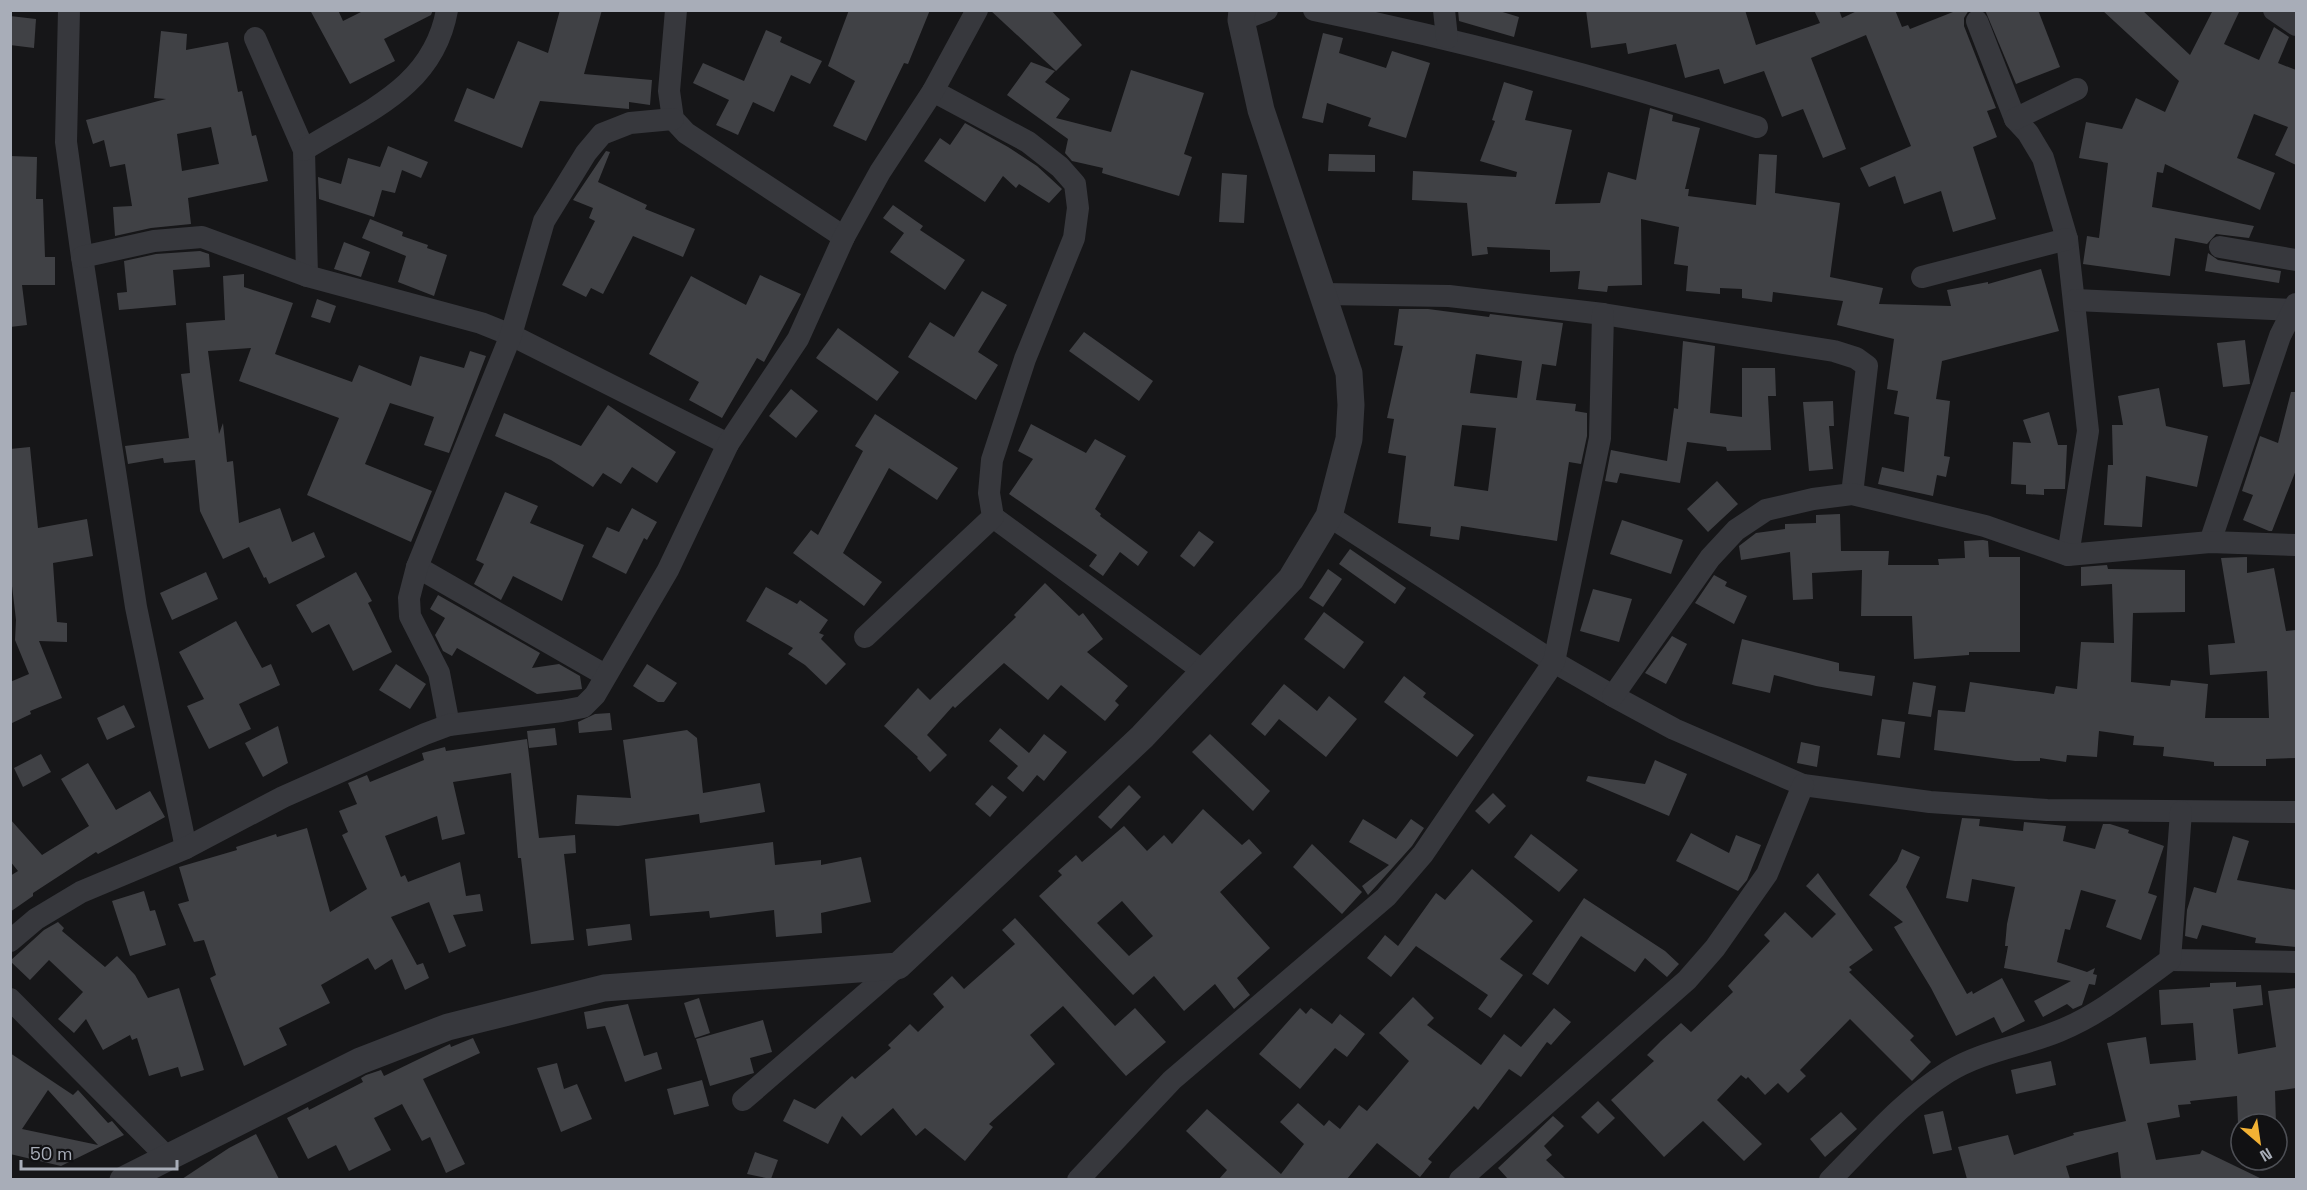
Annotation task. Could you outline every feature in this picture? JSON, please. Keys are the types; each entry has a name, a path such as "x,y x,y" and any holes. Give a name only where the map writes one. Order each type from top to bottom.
{"street":[{"path":"69,10 66,142 82,257 136,607 186,848"},
{"path":"304,150 396,95 419,73 434,51 447,10"},
{"path":"676,10 669,91 673,119 686,133 844,237"},
{"path":"10,941 36,919 81,892 186,848 283,797 449,725 583,707 595,695 668,570 728,444 798,339 844,237 880,172 933,91 977,10"},
{"path":"743,1100 898,966 1142,737 1291,579 1329,516 1349,439 1351,405 1349,373 1261,110 1241,15 1267,10"},
{"path":"1314,10 1447,38 1654,93 1757,127"},
{"path":"1444,10 1447,38"},
{"path":"2274,10 2296,25"},
{"path":"1977,21 2015,118 2028,133 2043,158 2067,239 2088,431 2068,555"},
{"path":"255,38 304,150 307,276"},
{"path":"2015,118 2077,89"},
{"path":"933,91 1028,142 1060,167 1075,184 1078,208 1074,238 1025,359 992,460 989,493 993,517 1203,671"},
{"path":"449,725 439,673 410,616 409,598 417,567 512,335 544,221 594,141 602,134 630,123 673,119"},
{"path":"82,257 154,241 202,237 307,276 481,324 512,335 728,444"},
{"path":"1922,277 2067,239"},
{"path":"2220,247 2296,260"},
{"path":"1324,294 1449,296 1603,314 1834,351 1856,358 1867,366 1852,494"},
{"path":"2074,300 2296,307 2280,336 2210,542"},
{"path":"1078,1179 1172,1080 1386,897 1423,854 1554,662 1600,438 1603,314"},
{"path":"1613,696 1710,558 1736,530 1767,510 1813,499 1852,494 1985,526 2068,555 2210,542 2296,544"},
{"path":"1329,516 1554,662 1613,696 1674,729 1803,785 1930,802 2047,810 2296,812"},
{"path":"865,637 993,517"},
{"path":"417,567 605,675"},
{"path":"1460,1179 1687,980 1715,948 1767,874 1803,785"},
{"path":"2170,960 2181,812"},
{"path":"1830,1179 1917,1094 1950,1071 1994,1052 2058,1031 2099,1012 2170,960 2296,962"},
{"path":"123,1179 360,1062 448,1027 604,988 898,966"},
{"path":"10,999 167,1157"}],"building":[{"path":"310,10 338,10 343,21 365,10 433,10 431,15 384,39 395,61 350,84"},
{"path":"560,10 602,10 584,74 652,80 650,105 629,102 629,109 540,101 522,148 454,121 467,88 494,99 518,41 548,53"},
{"path":"849,10 930,10 908,64 904,63 866,141 833,126 855,81 828,66"},
{"path":"990,10 1051,10 1082,45 1056,71"},
{"path":"1458,10 1496,10 1519,17 1514,37 1459,21"},
{"path":"1586,10 1745,10 1756,45 1820,23 1814,10 1839,10 1842,18 1859,10 1895,10 1902,27 1908,25 1910,29 1958,10 1969,10 1964,18 1964,26 1996,108 1987,111 1997,137 1973,147 1996,219 1953,232 1941,191 1904,204 1895,176 1869,187 1860,168 1911,146 1866,35 1811,58 1846,149 1823,158 1803,109 1782,117 1764,71 1724,84 1719,69 1685,78 1676,44 1628,54 1626,43 1591,48"},
{"path":"1985,10 2038,10 2060,67 2016,84"},
{"path":"2102,10 2142,10 2190,55 2213,10 2240,10 2224,44 2259,60 2274,27 2289,37 2278,63 2296,70 2296,165 2275,155 2288,127 2254,114 2237,158 2275,173 2260,210 2165,164 2163,173 2157,172 2152,207 2254,226 2249,238 2216,234 2207,244 2175,238 2170,276 2083,264 2087,236 2099,238 2108,163 2079,158 2086,122 2122,129 2136,98 2165,112 2179,81"},
{"path":"10,16 36,19 34,48 10,45"},
{"path":"766,30 782,37 780,42 822,61 810,84 791,75 774,112 753,102 738,135 716,125 729,100 693,83 703,63 744,81"},
{"path":"161,31 187,34 186,50 228,42 238,92 242,91 252,136 256,135 268,181 188,198 191,224 151,228 115,236 113,207 132,206 125,164 110,167 104,140 93,144 86,120 166,99 154,98","holes":["211,127 219,164 182,171 177,134"]},
{"path":"1323,33 1343,38 1339,53 1386,68 1392,51 1430,63 1406,138 1368,126 1371,118 1327,103 1323,123 1302,118"},
{"path":"1031,62 1055,71 1045,82 1070,99 1056,118 1111,132 1131,70 1204,93 1184,154 1192,157 1179,196 1102,173 1103,168 1072,161 1065,153 1068,139 1007,95"},
{"path":"1504,82 1533,91 1525,120 1572,130 1555,204 1600,203 1608,172 1636,180 1650,108 1673,115 1672,121 1700,128 1685,189 1689,189 1688,196 1756,205 1759,154 1777,155 1775,193 1840,203 1830,277 1883,288 1879,304 1951,306 1947,290 1988,282 1988,284 2041,269 2059,331 1942,361 1936,399 1950,401 1944,456 1950,457 1946,477 1937,475 1933,496 1878,484 1882,467 1904,472 1909,417 1894,414 1898,391 1887,389 1894,339 1837,325 1843,301 1773,292 1772,302 1742,298 1742,289 1720,288 1720,294 1686,291 1688,266 1674,264 1679,227 1641,219 1642,285 1608,286 1607,292 1578,289 1580,271 1550,272 1550,250 1487,247 1488,254 1472,256 1467,203 1412,200 1413,171 1516,177 1517,172 1480,161 1495,121 1492,120"},
{"path":"965,123 1037,166 1062,189 1049,203 1019,184 1016,188 1003,176 985,202 924,161 940,138 950,145"},
{"path":"388,146 428,162 421,178 402,170 395,193 382,190 374,217 319,199 318,177 341,184 348,158 380,167"},
{"path":"606,151 610,152 598,182 647,205 645,209 695,229 683,257 633,236 603,294 591,288 586,297 562,285 595,221 589,218 593,208 573,200"},
{"path":"1329,154 1375,155 1375,172 1328,171"},
{"path":"10,156 37,157 36,199 43,199 45,257 55,257 55,285 22,285 27,325 10,327"},
{"path":"1222,173 1247,175 1244,223 1219,222"},
{"path":"893,205 923,226 920,230 965,260 945,290 890,252 904,233 883,218"},
{"path":"370,219 403,232 402,236 428,245 427,248 447,255 434,296 398,282 406,256 362,238"},
{"path":"344,242 370,252 361,277 334,269"},
{"path":"200,251 209,254 210,267 173,270 176,305 119,310 117,293 127,292 124,261 156,254"},
{"path":"2208,253 2218,260 2281,271 2279,283 2205,271"},
{"path":"244,274 244,287 293,303 275,354 352,382 359,365 411,386 420,356 464,368 470,351 486,356 449,453 424,445 434,417 390,403 365,464 432,491 411,542 307,495 339,418 239,381 251,348 208,351 219,434 223,423 227,462 233,461 239,523 280,508 292,542 314,532 325,557 269,584 249,547 223,559 200,511 195,460 164,463 163,458 128,464 125,446 189,438 181,374 190,373 186,323 225,320 223,276"},
{"path":"760,275 801,294 764,362 757,358 722,418 689,400 699,382 649,354 691,276 746,305"},
{"path":"982,291 1007,305 978,352 998,365 976,400 908,357 930,322 954,337"},
{"path":"317,299 336,306 330,323 311,317"},
{"path":"1399,309 1428,309 1489,317 1490,314 1563,323 1556,366 1542,364 1536,400 1576,404 1575,411 1587,413 1587,436 1581,464 1569,462 1557,541 1461,526 1459,540 1430,536 1431,527 1398,523 1406,456 1388,453 1394,419 1387,418 1403,346 1394,345","holes":["1476,354 1522,361 1517,398 1470,393","1462,425 1496,428 1488,491 1454,486"]},
{"path":"838,328 899,372 877,401 816,358"},
{"path":"1084,332 1153,381 1139,401 1069,351"},
{"path":"2245,340 2250,384 2223,387 2217,343"},
{"path":"1683,341 1715,346 1710,413 1742,417 1742,368 1775,368 1776,396 1768,396 1771,450 1727,451 1726,447 1687,442 1680,483 1620,473 1617,483 1605,481 1611,450 1667,461 1674,408 1678,409"},
{"path":"2159,388 2166,426 2208,436 2197,487 2146,476 2142,527 2104,525 2108,465 2113,465 2112,425 2123,425 2118,396"},
{"path":"791,389 818,411 796,438 769,416"},
{"path":"2291,392 2296,392 2296,470 2272,531 2269,531 2243,520 2253,495 2242,491 2260,436 2278,443"},
{"path":"1833,401 1834,426 1829,426 1833,469 1809,471 1803,402"},
{"path":"608,405 676,452 657,483 632,467 621,484 603,473 593,487 551,460 495,436 504,413 581,446"},
{"path":"2049,412 2058,445 2067,445 2065,489 2044,489 2044,495 2026,494 2026,485 2011,484 2013,442 2031,443 2023,420"},
{"path":"875,414 958,468 937,500 889,468 843,553 882,582 864,606 793,553 811,530 818,535 863,451 855,446"},
{"path":"1031,424 1086,453 1095,439 1126,456 1095,509 1101,514 1100,516 1148,552 1138,566 1120,552 1103,576 1089,566 1097,555 1009,494 1033,459 1018,451"},
{"path":"30,447 38,528 87,519 93,556 53,563 57,622 67,623 67,642 39,641 62,698 30,711 31,714 10,724 10,682 29,674 15,640 16,620 10,569 10,449"},
{"path":"1717,481 1738,504 1708,532 1687,509"},
{"path":"505,492 538,506 530,523 584,545 562,601 513,576 501,600 474,584 484,564 476,560"},
{"path":"632,508 657,522 647,540 644,538 626,574 592,557 607,527 619,532"},
{"path":"1840,514 1841,551 1889,551 1888,565 1939,565 1938,559 1965,558 1964,541 1988,541 1989,557 2020,557 2020,652 1969,652 1969,655 1914,659 1912,616 1861,616 1862,570 1812,573 1813,599 1793,600 1790,552 1741,560 1739,546 1756,533 1785,529 1785,524 1816,523 1816,515"},
{"path":"1622,520 1683,540 1671,574 1610,554"},
{"path":"1199,531 1214,542 1194,567 1180,556"},
{"path":"1350,549 1406,588 1395,604 1339,564"},
{"path":"2247,557 2247,573 2274,568 2286,631 2296,630 2296,758 2266,759 2266,766 2214,766 2214,762 2163,756 2164,747 2133,745 2134,736 2099,731 2097,757 2067,755 2066,762 2040,758 2040,761 2015,761 1934,750 1938,710 1965,712 1970,682 2054,694 2056,686 2077,689 2081,642 2114,643 2112,584 2081,586 2081,567 2107,565 2108,569 2185,570 2185,612 2133,613 2131,682 2170,686 2171,680 2208,684 2205,718 2269,718 2267,671 2210,675 2208,645 2235,643 2221,558"},
{"path":"1328,569 1342,579 1323,607 1309,598"},
{"path":"206,572 218,599 172,620 160,593"},
{"path":"356,572 372,601 368,603 392,652 353,671 329,624 312,633 296,605"},
{"path":"1714,575 1727,582 1725,586 1747,596 1734,624 1695,603"},
{"path":"1045,583 1079,616 1083,613 1103,639 1087,652 1128,686 1115,701 1119,705 1105,721 1061,685 1048,700 1004,663 955,708 953,706 927,735 947,755 930,772 918,757 884,726 918,688 930,700 1016,617 1014,615"},
{"path":"766,587 797,604 800,600 828,620 819,633 824,635 821,639 846,664 826,685 805,665 788,654 793,648 746,621"},
{"path":"1593,589 1632,599 1619,642 1580,631"},
{"path":"438,595 540,653 532,668 559,664 580,676 582,689 537,694 457,648 452,656 443,651 435,635 445,618 430,609"},
{"path":"1324,612 1364,642 1344,669 1304,639"},
{"path":"236,621 262,668 271,664 280,685 239,704 251,729 209,749 187,706 204,699 179,652"},
{"path":"1672,636 1687,644 1666,684 1645,673"},
{"path":"1742,639 1839,663 1839,671 1875,676 1872,696 1816,686 1774,675 1770,693 1732,684"},
{"path":"396,664 426,684 410,709 379,690"},
{"path":"647,664 677,683 664,702 658,702 633,686"},
{"path":"1404,676 1426,693 1423,697 1474,735 1457,757 1384,702"},
{"path":"1913,682 1936,686 1931,717 1908,714"},
{"path":"1284,684 1317,711 1329,696 1357,719 1326,757 1279,719 1265,736 1251,724"},
{"path":"124,705 135,727 107,740 97,718"},
{"path":"610,713 612,730 579,733 578,722 595,714"},
{"path":"1882,719 1905,722 1900,758 1877,755"},
{"path":"278,726 288,763 263,777 245,743"},
{"path":"555,728 557,745 529,748 527,731"},
{"path":"1000,728 1029,753 1044,734 1067,752 1044,781 1037,775 1023,792 1007,778 1018,766 989,741"},
{"path":"687,730 697,738 703,793 760,783 765,812 700,823 699,814 618,826 575,824 577,795 631,798 623,740"},
{"path":"1210,734 1270,791 1253,811 1192,752"},
{"path":"527,739 539,838 575,835 576,853 564,854 574,940 531,944 521,858 518,858 511,773 453,782 465,834 442,840 437,816 385,836 401,877 405,875 408,882 460,862 466,896 480,894 483,911 453,915 466,946 449,953 429,902 391,917 417,965 423,963 429,978 405,990 392,959 375,970 368,958 321,985 330,1003 279,1028 287,1045 244,1066 210,978 216,975 204,940 194,942 178,904 189,901 179,867 237,850 236,847 276,834 277,837 307,828 330,912 367,889 342,835 348,832 339,811 357,804 348,783 367,775 370,782 424,760 422,753 445,747 446,751"},
{"path":"1801,742 1820,746 1817,767 1797,763"},
{"path":"41,754 51,772 23,787 14,768"},
{"path":"1655,760 1687,774 1669,816 1586,781 1588,776 1645,784"},
{"path":"88,763 116,810 150,791 165,817 98,854 96,852 33,893 33,896 10,912 10,876 18,871 10,861 10,819 42,855 89,826 61,779"},
{"path":"992,785 1007,797 990,817 975,804"},
{"path":"1129,785 1141,797 1111,829 1098,817"},
{"path":"1493,793 1506,806 1489,824 1475,811"},
{"path":"1203,809 1242,845 1249,839 1262,853 1220,892 1270,948 1237,978 1250,995 1234,1009 1215,984 1184,1011 1154,976 1133,995 1039,896 1062,875 1058,871 1076,855 1082,862 1124,826 1147,851 1164,835 1172,844","holes":["1122,901 1153,936 1129,956 1097,923"]},
{"path":"1962,818 1980,819 1979,826 2023,831 2024,822 2066,826 2063,841 2095,849 2103,824 2110,824 2164,846 2148,893 2157,896 2141,940 2106,927 2116,900 2081,890 2070,930 2065,929 2057,962 2087,972 2095,968 2093,974 2097,975 2095,985 2089,984 2082,1005 2073,1009 2067,1004 2043,1017 2034,1001 2071,981 2004,968 2008,946 2005,946 2007,924 2015,887 1972,879 1968,902 1946,898"},
{"path":"1363,819 1396,839 1411,819 1424,828 1412,846 1368,895 1362,886 1389,865 1349,842"},
{"path":"1691,833 1729,853 1736,835 1761,845 1747,880 1738,891 1676,861"},
{"path":"1531,834 1578,870 1559,892 1514,857"},
{"path":"2233,836 2249,841 2237,880 2296,890 2296,947 2255,943 2256,938 2202,925 2197,939 2185,936 2187,910 2194,887 2216,893"},
{"path":"773,842 775,865 821,860 821,865 861,857 871,902 821,913 822,933 776,937 774,910 710,918 709,911 650,916 645,859"},
{"path":"1312,844 1362,892 1342,914 1293,867"},
{"path":"1902,849 1920,857 1906,887 1967,994 1972,991 1973,994 2002,978 2025,1021 2002,1033 1994,1017 1956,1036 1931,988 1894,927 1903,922 1869,895 1897,861"},
{"path":"1472,869 1533,921 1500,959 1523,975 1491,1018 1478,1009 1488,995 1416,946 1391,977 1367,958 1385,935 1398,946 1436,893 1445,900"},
{"path":"1818,873 1873,950 1849,967 1852,970 1849,972 1914,1036 1910,1040 1931,1062 1912,1081 1850,1019 1800,1070 1806,1076 1788,1093 1778,1083 1765,1095 1748,1077 1746,1079 1741,1075 1717,1100 1762,1144 1744,1161 1703,1121 1664,1157 1611,1100 1654,1061 1647,1055 1681,1023 1691,1032 1733,992 1728,986 1770,941 1764,935 1785,912 1812,938 1836,914 1806,886"},
{"path":"144,891 150,911 155,910 166,945 130,956 112,901"},
{"path":"1584,898 1665,951 1679,964 1667,977 1645,958 1635,972 1581,936 1548,985 1532,974"},
{"path":"1015,918 1115,1026 1135,1008 1166,1042 1126,1076 1063,1006 1030,1035 1055,1064 989,1124 993,1127 965,1161 925,1128 916,1136 893,1108 861,1136 842,1116 828,1144 783,1121 794,1099 815,1109 852,1076 855,1079 891,1048 888,1045 910,1024 918,1032 944,1007 933,994 952,976 964,989 1015,944 1002,930"},
{"path":"58,922 64,928 62,931 105,967 117,956 135,975 148,998 179,988 204,1070 181,1077 178,1067 149,1076 137,1038 132,1040 130,1035 103,1050 86,1019 74,1033 58,1019 83,992 49,960 30,980 10,961 44,930"},
{"path":"630,924 632,940 588,946 586,929"},
{"path":"2236,982 2236,987 2261,985 2263,1005 2233,1009 2238,1054 2276,1047 2268,991 2296,988 2296,1088 2275,1091 2276,1112 2238,1112 2237,1096 2190,1101 2191,1104 2178,1105 2180,1117 2147,1123 2156,1160 2200,1154 2202,1150 2229,1163 2229,1172 2248,1172 2262,1179 2121,1179 2118,1152 2066,1166 2070,1179 1967,1179 1958,1147 2008,1135 2014,1155 2074,1135 2073,1133 2126,1121 2107,1043 2146,1037 2150,1064 2196,1060 2193,1023 2161,1025 2159,990 2210,987 2210,983"},
{"path":"1413,997 1434,1018 1427,1025 1481,1065 1504,1034 1521,1047 1554,1008 1571,1022 1551,1045 1547,1042 1521,1077 1509,1069 1478,1110 1474,1106 1428,1159 1432,1162 1420,1177 1377,1143 1347,1179 1219,1179 1227,1170 1186,1131 1207,1109 1281,1174 1304,1144 1280,1122 1298,1103 1324,1126 1329,1120 1340,1129 1359,1105 1367,1111 1409,1061 1379,1033"},
{"path":"699,998 710,1033 695,1038 684,1003"},
{"path":"628,1004 644,1056 657,1052 662,1069 625,1082 605,1026 587,1029 584,1012"},
{"path":"1300,1008 1306,1014 1311,1008 1332,1024 1340,1014 1365,1034 1347,1057 1335,1048 1300,1089 1259,1054"},
{"path":"763,1020 772,1052 750,1058 754,1073 710,1086 696,1039"},
{"path":"473,1038 480,1053 423,1079 465,1164 446,1173 430,1137 422,1141 402,1104 374,1118 391,1150 349,1171 336,1145 308,1159 287,1118 308,1107 309,1110 363,1082 361,1078 366,1075 381,1070 384,1076 450,1044 451,1047"},
{"path":"10,1053 73,1095 78,1090 108,1123 112,1121 124,1135 61,1166 10,1154","holes":["48,1090 98,1145 22,1129"]},
{"path":"2051,1061 2056,1085 2016,1094 2011,1070"},
{"path":"557,1063 564,1089 577,1084 592,1119 561,1132 537,1068"},
{"path":"702,1080 709,1106 674,1115 667,1089"},
{"path":"1598,1101 1615,1118 1598,1134 1581,1117"},
{"path":"1943,1111 1952,1150 1933,1154 1924,1115"},
{"path":"1841,1112 1857,1129 1825,1157 1810,1139"},
{"path":"1553,1116 1564,1126 1544,1146 1552,1155 1546,1160 1566,1179 1508,1179 1498,1168"},
{"path":"256,1134 279,1179 182,1179 229,1148"},
{"path":"755,1152 778,1160 771,1179 747,1174"}]}
